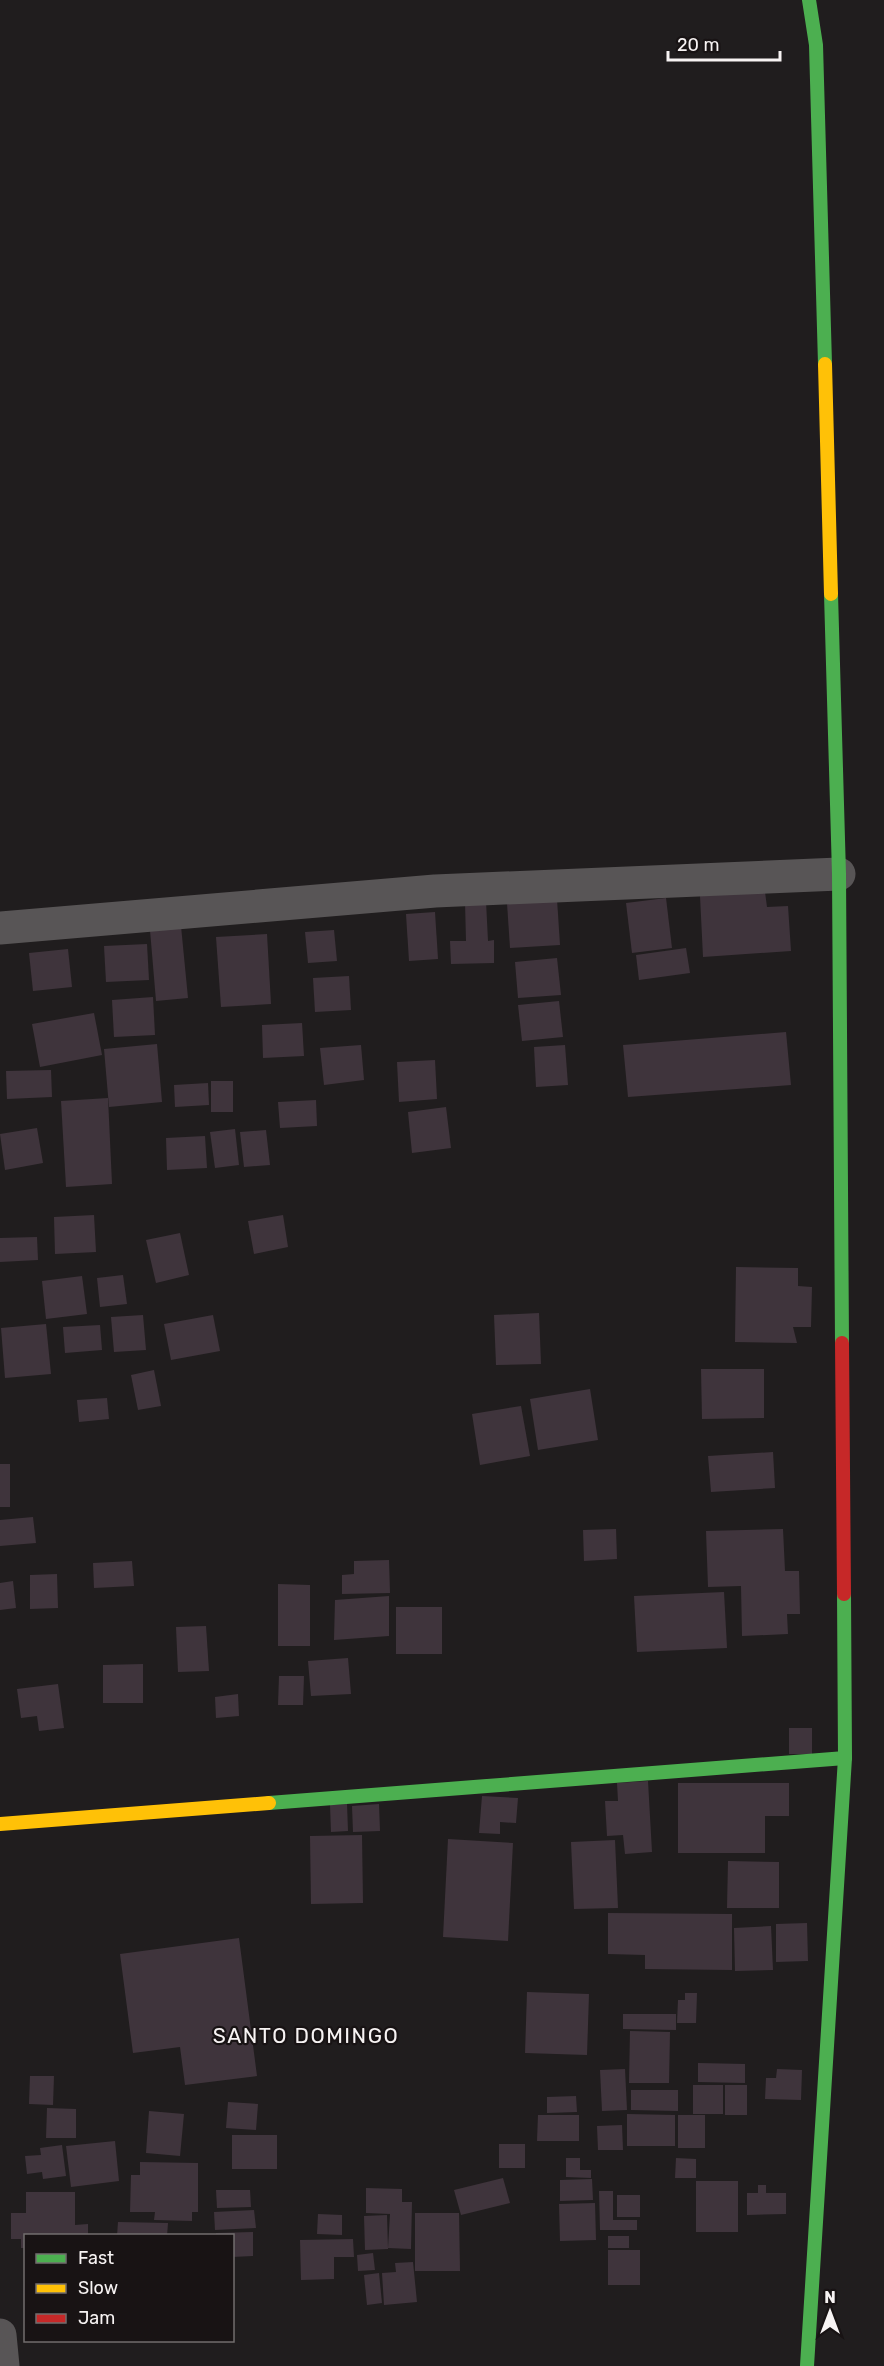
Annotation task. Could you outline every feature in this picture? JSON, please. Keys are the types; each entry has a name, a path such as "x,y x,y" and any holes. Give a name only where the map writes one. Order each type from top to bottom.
{"main road":[{"path":"807,2366 845,1758 839,874 816,45 809,0"},
{"path":"0,1824 845,1758"}],"street":[{"path":"0,928 435,891 839,874"},
{"path":"0,2335 3,2366"}],"building":[{"path":"765,892 767,907 788,906 791,951 703,957 700,896"},
{"path":"666,898 672,948 632,953 626,903"},
{"path":"557,899 560,945 510,948 507,903"},
{"path":"486,901 488,941 494,940 494,963 451,964 450,941 466,941 465,902"},
{"path":"435,912 438,959 409,961 406,914"},
{"path":"181,926 188,998 156,1001 150,930"},
{"path":"334,930 337,961 308,963 305,932"},
{"path":"267,934 271,1004 221,1007 216,937"},
{"path":"147,944 149,980 106,982 104,946"},
{"path":"686,948 690,973 639,980 636,955"},
{"path":"68,949 72,987 33,991 29,953"},
{"path":"557,958 561,995 518,998 515,962"},
{"path":"349,976 351,1010 315,1012 313,978"},
{"path":"153,997 155,1035 114,1037 112,1000"},
{"path":"559,1001 563,1037 522,1041 518,1005"},
{"path":"94,1013 102,1055 40,1067 32,1024"},
{"path":"302,1023 304,1056 263,1058 262,1025"},
{"path":"786,1032 791,1085 628,1097 623,1045"},
{"path":"157,1044 162,1102 109,1107 104,1049"},
{"path":"361,1045 364,1080 324,1085 320,1048"},
{"path":"565,1045 568,1085 536,1087 534,1047"},
{"path":"435,1060 437,1099 399,1102 397,1062"},
{"path":"51,1070 52,1097 7,1099 6,1071"},
{"path":"211,1081 233,1081 233,1112 211,1112"},
{"path":"208,1083 209,1105 175,1107 174,1085"},
{"path":"108,1098 112,1184 66,1187 61,1101"},
{"path":"316,1100 317,1126 280,1128 278,1102"},
{"path":"446,1107 451,1148 412,1153 408,1112"},
{"path":"37,1128 43,1163 5,1170 0,1134"},
{"path":"235,1129 239,1165 215,1168 210,1132"},
{"path":"266,1130 270,1165 244,1167 240,1132"},
{"path":"205,1136 207,1168 167,1170 166,1138"},
{"path":"94,1215 96,1252 55,1254 54,1217"},
{"path":"283,1215 288,1247 254,1254 248,1221"},
{"path":"180,1233 189,1275 156,1283 146,1240"},
{"path":"37,1237 38,1260 0,1262 0,1238"},
{"path":"736,1267 798,1268 798,1286 812,1287 811,1327 793,1327 797,1343 735,1342"},
{"path":"123,1275 127,1304 100,1307 97,1278"},
{"path":"82,1276 87,1314 46,1319 42,1281"},
{"path":"539,1313 541,1364 496,1365 494,1315"},
{"path":"143,1315 146,1350 114,1352 111,1317"},
{"path":"213,1315 220,1351 171,1360 164,1324"},
{"path":"46,1324 51,1374 5,1378 1,1328"},
{"path":"100,1325 102,1350 65,1353 63,1327"},
{"path":"701,1369 764,1369 764,1418 702,1419"},
{"path":"154,1370 161,1406 138,1410 131,1375"},
{"path":"590,1389 598,1440 538,1450 530,1399"},
{"path":"107,1398 109,1419 79,1422 77,1400"},
{"path":"521,1406 530,1456 480,1465 472,1414"},
{"path":"773,1452 775,1488 711,1492 708,1456"},
{"path":"0,1464 10,1464 10,1507 0,1507"},
{"path":"33,1517 36,1543 0,1546 0,1520"},
{"path":"616,1529 617,1559 584,1561 583,1530"},
{"path":"783,1529 785,1571 799,1571 800,1614 787,1614 788,1634 742,1636 741,1586 708,1587 706,1531"},
{"path":"389,1560 390,1593 342,1594 342,1575 354,1574 354,1561"},
{"path":"132,1561 134,1586 94,1588 93,1563"},
{"path":"57,1574 58,1608 30,1609 30,1575"},
{"path":"13,1581 16,1608 0,1610 0,1583"},
{"path":"278,1584 310,1585 310,1646 278,1646"},
{"path":"724,1592 727,1648 637,1652 634,1596"},
{"path":"389,1596 389,1636 334,1640 335,1600"},
{"path":"396,1607 442,1607 442,1654 396,1654"},
{"path":"206,1626 209,1671 178,1672 176,1627"},
{"path":"348,1658 351,1694 311,1696 308,1661"},
{"path":"143,1664 143,1703 103,1703 103,1665"},
{"path":"279,1676 304,1676 303,1705 278,1705"},
{"path":"58,1684 64,1728 39,1731 37,1716 21,1718 17,1689"},
{"path":"238,1694 239,1716 216,1718 215,1697"},
{"path":"789,1728 812,1728 812,1754 789,1754"},
{"path":"648,1781 652,1852 625,1854 623,1835 607,1836 605,1801 618,1801 617,1783"},
{"path":"678,1783 789,1783 789,1816 765,1816 765,1853 678,1853"},
{"path":"482,1796 518,1798 516,1823 500,1822 500,1834 479,1833"},
{"path":"347,1804 348,1831 331,1832 330,1805"},
{"path":"379,1804 380,1831 353,1832 352,1806"},
{"path":"362,1835 363,1903 311,1904 310,1836"},
{"path":"448,1839 513,1843 508,1941 443,1937"},
{"path":"615,1840 618,1908 574,1909 571,1842"},
{"path":"728,1861 779,1862 779,1908 727,1908"},
{"path":"608,1913 732,1914 732,1970 645,1969 645,1955 608,1954"},
{"path":"807,1923 808,1961 776,1962 776,1924"},
{"path":"771,1926 773,1970 735,1971 734,1928"},
{"path":"239,1938 257,2076 185,2085 180,2047 133,2053 120,1954"},
{"path":"527,1992 589,1994 587,2055 525,2053"},
{"path":"685,1993 697,1993 696,2023 677,2023 678,2000 685,2000"},
{"path":"623,2014 676,2014 676,2030 623,2029"},
{"path":"630,2031 670,2032 669,2083 629,2083"},
{"path":"698,2063 745,2064 745,2083 698,2082"},
{"path":"625,2069 627,2110 602,2111 600,2070"},
{"path":"777,2069 802,2070 801,2100 765,2099 766,2078 776,2078"},
{"path":"30,2076 54,2076 53,2105 29,2104"},
{"path":"693,2085 723,2085 723,2114 693,2114"},
{"path":"725,2085 747,2085 747,2115 725,2115"},
{"path":"631,2090 678,2090 678,2111 631,2110"},
{"path":"576,2096 577,2112 547,2113 547,2097"},
{"path":"228,2102 258,2104 256,2130 226,2128"},
{"path":"47,2108 76,2109 76,2138 46,2138"},
{"path":"149,2111 184,2114 180,2156 146,2153"},
{"path":"627,2114 675,2115 675,2146 627,2146"},
{"path":"538,2115 579,2115 579,2141 537,2141"},
{"path":"678,2115 705,2115 705,2148 678,2148"},
{"path":"622,2125 623,2150 598,2150 597,2126"},
{"path":"232,2135 277,2135 277,2169 232,2169"},
{"path":"115,2141 119,2181 71,2187 66,2146"},
{"path":"499,2144 525,2144 525,2168 499,2168"},
{"path":"62,2145 66,2176 43,2179 42,2172 27,2174 25,2156 41,2155 40,2148"},
{"path":"566,2158 580,2158 580,2170 591,2170 591,2178 566,2177"},
{"path":"676,2158 696,2159 696,2178 675,2178"},
{"path":"140,2162 198,2163 198,2212 192,2212 192,2221 154,2220 155,2212 130,2212 131,2175 140,2175"},
{"path":"503,2178 510,2203 461,2215 454,2190"},
{"path":"592,2179 593,2200 560,2201 560,2180"},
{"path":"696,2181 738,2181 738,2232 696,2232"},
{"path":"758,2185 766,2185 766,2193 786,2193 786,2214 747,2215 747,2193 758,2193"},
{"path":"366,2188 402,2189 402,2202 412,2202 411,2249 388,2248 390,2214 366,2213"},
{"path":"216,2190 250,2190 251,2207 217,2208"},
{"path":"599,2191 613,2191 613,2220 637,2220 637,2230 600,2230"},
{"path":"26,2192 75,2192 75,2225 88,2224 88,2234 24,2234 24,2248 21,2248 21,2239 11,2239 11,2213 26,2213"},
{"path":"617,2195 640,2195 640,2217 617,2217"},
{"path":"595,2203 596,2240 560,2241 559,2204"},
{"path":"254,2210 256,2228 215,2230 214,2212"},
{"path":"415,2213 459,2213 460,2271 415,2271"},
{"path":"318,2214 342,2215 342,2235 317,2234"},
{"path":"387,2215 388,2249 365,2250 364,2216"},
{"path":"118,2222 168,2223 167,2234 117,2234"},
{"path":"253,2232 253,2256 234,2257 234,2234 216,2233"},
{"path":"608,2236 629,2236 629,2248 608,2248"},
{"path":"353,2239 354,2257 334,2257 334,2279 301,2280 300,2240"},
{"path":"608,2250 640,2250 640,2285 608,2285"},
{"path":"373,2253 375,2270 358,2271 357,2255"},
{"path":"413,2262 417,2302 384,2305 382,2273 396,2272 395,2263"},
{"path":"379,2273 382,2303 367,2305 364,2275"}],"traffic: fast":[{"path":"809,0 816,45 825,364"},
{"path":"831,594 839,874 842,1343"},
{"path":"807,2366 845,1758 844,1594"},
{"path":"269,1803 845,1758"}],"traffic: slow":[{"path":"825,364 831,594"},
{"path":"0,1824 269,1803"}],"traffic: jam":[{"path":"842,1343 844,1594"}],"district":[{"name":"SANTO DOMINGO","path":"306,2035"}]}
